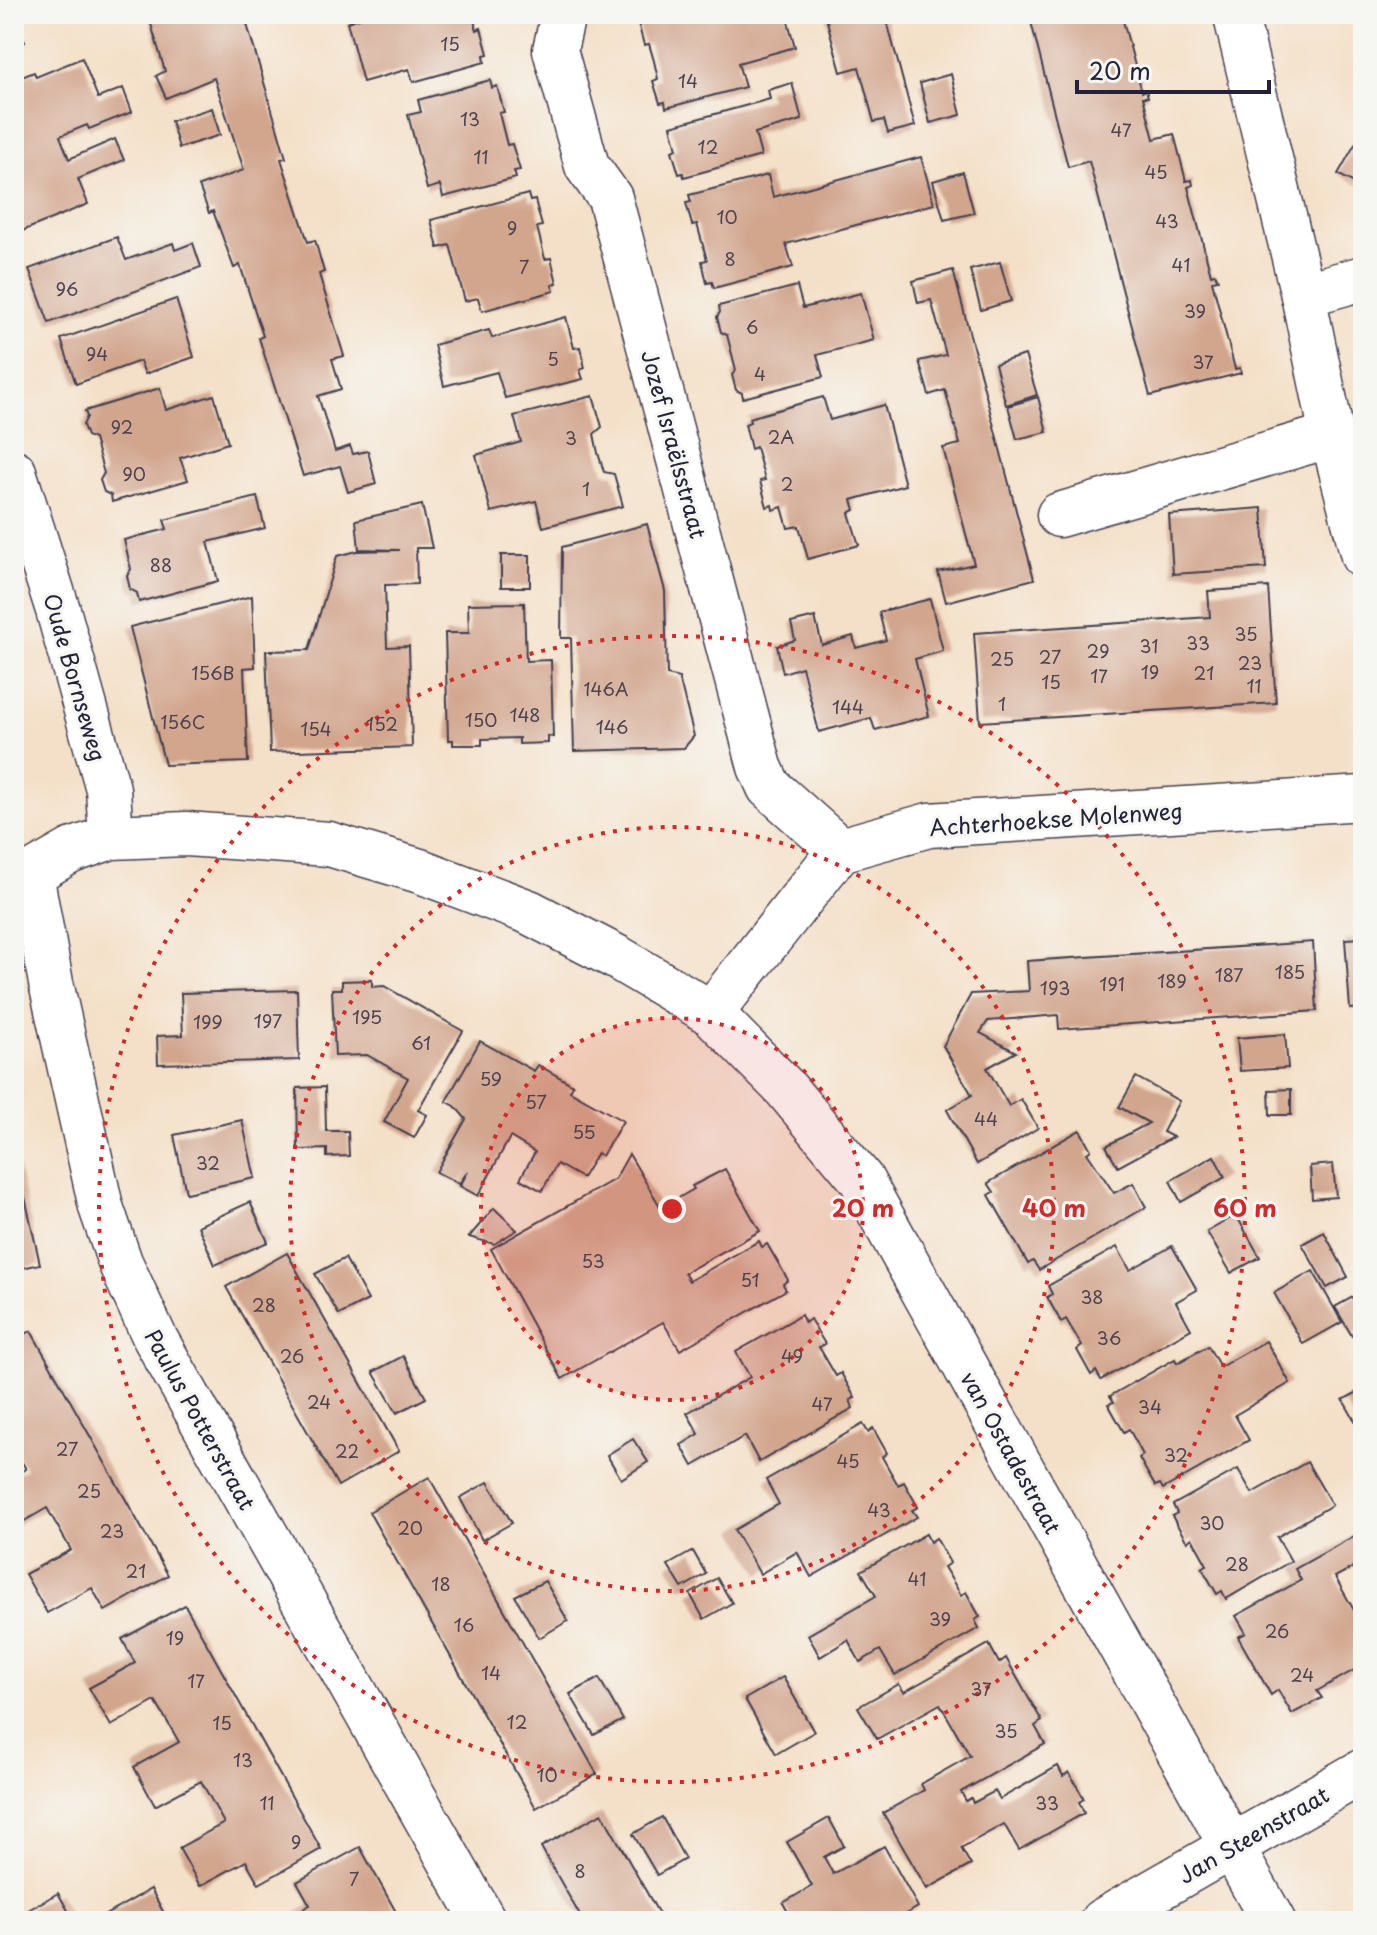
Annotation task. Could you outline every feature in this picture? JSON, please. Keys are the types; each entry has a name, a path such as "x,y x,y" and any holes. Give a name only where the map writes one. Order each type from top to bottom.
{"street":[{"name":"Jozef Israëlsstraat","path":"560,14 562,19 555,50 587,166 610,198 760,767 769,787 840,850"},
{"path":"1239,14 1237,21 1303,295 1332,435 1363,556"},
{"path":"1303,295 1363,278"},
{"path":"1059,515 1332,435"},
{"name":"Oude Bornseweg","path":"14,472 58,610 108,789 111,837"},
{"name":"Achterhoekse Molenweg","path":"840,850 929,825 1363,798"},
{"path":"22,875 71,851 111,837 202,835 329,844 420,871 529,912 618,958 711,1013 840,850"},
{"name":"Paulus Potterstraat","path":"22,875 51,983 101,1207 120,1262 155,1338 484,1921"},
{"name":"van Ostadestraat","path":"711,1013 785,1088 861,1179 1273,1921"},
{"name":"Jan Steenstraat","path":"1102,1921 1363,1771"}],"building":[{"path":"14,14 35,14 16,23 25,42 14,48"},
{"path":"148,14 244,14 286,158 281,159 308,242 315,240 324,272 319,274 344,356 332,359 341,389 318,396 335,451 350,446 353,454 368,451 376,484 348,492 340,466 303,476 259,338 263,336 240,265 234,268 213,211 209,213 199,186 244,170 214,78 166,98 156,76 165,71"},
{"path":"371,14 472,14 477,30 481,28 488,54 484,55 485,62 413,82 409,69 363,82 347,22"},
{"path":"725,14 726,17 737,14 786,14 795,47 738,63 745,87 666,108 665,102 660,103 653,81 658,79 654,61 649,44 644,45 638,23 643,21 642,16"},
{"path":"825,14 885,14 915,126 888,133 884,120 874,122 859,67 841,72"},
{"path":"1029,14 1127,14 1123,21 1142,92 1146,90 1147,93 1148,97 1143,97 1154,139 1174,134 1186,181 1192,180 1193,185 1188,187 1211,275 1215,274 1218,280 1212,281 1235,369 1240,368 1241,373 1150,396 1089,161 1068,167"},
{"path":"82,58 98,98 123,88 132,112 89,129 87,125 60,136 69,159 115,139 124,160 78,179 88,204 15,234 14,80 34,72 36,77"},
{"path":"951,74 961,115 930,123 920,83"},
{"path":"490,80 492,88 497,86 504,112 499,113 507,145 512,144 520,170 514,171 516,178 443,197 440,185 427,189 408,115 421,112 418,100"},
{"path":"792,83 802,120 755,133 761,156 684,177 683,173 679,174 672,151 677,149 671,126 770,99 768,90"},
{"path":"212,108 220,135 179,148 171,121"},
{"path":"1360,124 1363,126 1363,188 1338,174 1362,132 1358,130"},
{"path":"921,157 934,204 786,244 793,267 714,288 712,282 707,283 702,261 707,260 697,224 692,225 686,203 691,202 689,195 768,175 773,197"},
{"path":"963,172 974,213 944,220 933,181"},
{"path":"528,194 530,201 535,200 542,226 537,227 545,259 551,258 557,283 552,285 554,291 482,311 478,298 465,301 450,245 438,248 431,220"},
{"path":"117,237 126,260 173,243 175,250 193,243 201,267 49,323 29,269"},
{"path":"1000,262 1011,301 981,310 970,270"},
{"path":"953,270 1034,579 946,602 938,572 974,564 943,448 960,444 945,390 929,395 919,361 946,355 931,300 918,303 913,281"},
{"path":"797,286 803,308 861,293 874,340 817,355 823,377 743,398 742,393 736,390 732,375 736,370 727,335 721,332 717,317 719,306"},
{"path":"176,299 194,357 145,374 140,361 76,384 61,339"},
{"path":"566,317 574,348 580,347 585,368 580,370 583,379 505,398 497,372 444,386 434,345 489,330 492,338"},
{"path":"1025,355 1037,395 1006,405 995,364"},
{"path":"160,388 166,410 214,395 228,443 180,458 188,480 112,502 111,495 104,492 100,480 104,473 94,439 87,436 83,425 87,417 85,411"},
{"path":"593,396 602,427 594,434 598,453 604,472 614,474 623,506 543,527 536,501 491,512 476,455 521,442 514,416"},
{"path":"823,397 830,420 884,405 905,485 852,500 855,510 849,513 859,545 808,559 799,526 788,528 782,507 773,510 772,505 767,507 760,481 765,480 756,447 751,449 745,424 750,422 749,418"},
{"path":"1038,397 1047,432 1017,439 1008,406"},
{"path":"257,497 265,528 208,542 218,581 139,602 137,593 130,589 127,576 131,569 124,540 167,529 164,520"},
{"path":"422,505 432,548 416,548 417,584 385,585 387,647 409,646 412,747 270,752 266,651 309,650 337,556 357,551 400,550 359,549 356,520"},
{"path":"1262,508 1266,568 1173,574 1169,515"},
{"path":"647,524 665,591 667,675 679,678 694,736 684,748 574,751 571,638 561,638 562,547"},
{"path":"501,555 530,555 530,587 501,587"},
{"path":"1268,587 1276,703 980,722 974,633 1210,617 1208,591"},
{"path":"252,596 255,667 244,668 248,762 165,765 130,627"},
{"path":"930,599 943,651 915,659 929,716 875,730 871,718 819,732 802,667 783,673 777,646 795,640 791,623 815,617 822,645 853,636 856,648 886,640 879,612"},
{"path":"524,603 526,661 551,660 553,737 548,736 548,743 519,744 519,738 482,739 482,745 453,745 453,740 448,740 445,633 469,633 468,604"},
{"path":"1363,938 1363,1008 1350,1009 1345,939"},
{"path":"1313,942 1317,1011 1059,1029 1058,1015 988,1021 980,1033 1016,1052 987,1068 1009,1106 1021,1099 1038,1128 977,1164 947,1110 972,1095 943,1046 971,994 1029,991 1027,961"},
{"path":"372,980 372,987 384,986 463,1031 418,1110 427,1115 414,1138 384,1122 408,1078 367,1055 335,1056 332,989 342,989 342,981"},
{"path":"297,990 299,1060 158,1064 157,1036 183,1035 181,993"},
{"path":"1285,1034 1288,1068 1240,1071 1237,1038"},
{"path":"480,1041 534,1071 538,1065 573,1085 570,1091 623,1121 602,1156 597,1153 582,1178 557,1164 542,1191 520,1179 535,1152 510,1137 478,1196 460,1186 468,1171 459,1184 436,1172 466,1119 446,1101"},
{"path":"1136,1077 1179,1101 1163,1132 1173,1137 1118,1167 1106,1146 1149,1123 1119,1107"},
{"path":"325,1087 326,1131 348,1131 349,1156 327,1157 327,1149 298,1150 297,1088"},
{"path":"1291,1089 1291,1115 1270,1115 1269,1090"},
{"path":"242,1120 255,1178 186,1193 174,1135"},
{"path":"1080,1130 1091,1150 1087,1153 1114,1193 1133,1183 1146,1207 1039,1270 1033,1261 1028,1264 989,1195 994,1192 988,1183"},
{"path":"14,1154 40,1264 14,1270"},
{"path":"629,1154 661,1208 694,1189 692,1186 725,1169 760,1231 684,1273 689,1281 759,1241 762,1247 767,1244 788,1280 783,1284 786,1290 680,1350 663,1322 562,1379 491,1249 615,1179"},
{"path":"1214,1156 1225,1177 1181,1202 1170,1181"},
{"path":"1333,1164 1336,1197 1312,1199 1310,1166"},
{"path":"250,1202 268,1242 215,1265 198,1226"},
{"path":"494,1208 517,1230 494,1244 469,1237"},
{"path":"1236,1215 1260,1257 1231,1273 1207,1232"},
{"path":"1324,1232 1348,1277 1327,1288 1302,1244"},
{"path":"1172,1246 1197,1290 1176,1302 1191,1329 1101,1380 1096,1371 1091,1375 1077,1350 1082,1346 1066,1319 1061,1322 1047,1297 1052,1294 1048,1286 1117,1247 1130,1270"},
{"path":"287,1253 399,1451 338,1486 226,1287"},
{"path":"345,1258 368,1300 339,1315 315,1274"},
{"path":"1313,1271 1342,1322 1303,1344 1274,1293"},
{"path":"1362,1292 1363,1329 1352,1336 1335,1307"},
{"path":"801,1315 805,1323 810,1319 825,1344 819,1347 836,1376 841,1373 855,1398 850,1400 853,1408 759,1462 745,1436 693,1466 681,1445 699,1434 687,1413 750,1377 736,1352"},
{"path":"31,1331 168,1575 105,1611 92,1588 47,1613 25,1574 71,1550 47,1508 14,1527 14,1475 26,1469 14,1449 14,1341"},
{"path":"1266,1341 1290,1383 1235,1415 1249,1440 1163,1489 1160,1484 1155,1486 1139,1458 1143,1455 1129,1429 1124,1432 1108,1404 1114,1402 1110,1396 1175,1359 1177,1363 1208,1346 1220,1367"},
{"path":"403,1356 426,1398 397,1413 373,1372"},
{"path":"1363,1389 1363,1435 1343,1400"},
{"path":"863,1424 868,1432 873,1428 887,1453 882,1457 898,1485 904,1482 918,1507 912,1510 917,1517 811,1577 797,1552 760,1574 734,1530 779,1504 766,1480"},
{"path":"633,1439 648,1462 621,1479 607,1455"},
{"path":"1307,1462 1332,1505 1277,1537 1291,1561 1226,1599 1222,1591 1217,1594 1202,1568 1207,1565 1192,1538 1187,1542 1172,1516 1177,1513 1173,1505 1238,1469 1252,1493"},
{"path":"429,1477 597,1774 536,1808 369,1512"},
{"path":"488,1482 512,1523 482,1540 460,1498"},
{"path":"926,1534 930,1542 936,1538 950,1563 944,1567 961,1595 966,1592 980,1617 975,1620 979,1628 895,1675 880,1650 860,1662 848,1640 820,1657 808,1635 876,1596 861,1571"},
{"path":"1354,1536 1363,1551 1363,1562 1335,1577 1355,1612 1363,1608 1363,1665 1317,1691 1322,1698 1292,1714 1278,1690 1271,1695 1238,1637 1246,1633 1236,1616 1301,1580 1295,1569"},
{"path":"693,1551 706,1574 682,1588 668,1565"},
{"path":"717,1578 732,1603 704,1619 690,1594"},
{"path":"545,1581 568,1621 539,1638 515,1596"},
{"path":"185,1605 321,1849 259,1884 246,1861 200,1886 179,1848 224,1823 201,1781 155,1806 134,1767 179,1742 155,1701 111,1726 89,1688 135,1663 122,1639"},
{"path":"989,1644 999,1663 1006,1658 1042,1721 1035,1726 1045,1744 961,1792 966,1801 971,1798 973,1803 995,1791 1000,1799 1058,1766 1063,1776 1069,1772 1084,1799 1079,1802 1084,1813 1019,1850 1004,1824 961,1848 971,1865 927,1889 883,1813 924,1790 921,1784 970,1756 940,1704 877,1739 858,1707 899,1684 904,1692"},
{"path":"783,1677 814,1732 776,1754 745,1699"},
{"path":"599,1678 623,1720 594,1735 570,1694"},
{"path":"602,1813 663,1921 583,1921 541,1847"},
{"path":"662,1817 685,1859 657,1875 633,1834"},
{"path":"829,1818 844,1846 824,1857 833,1874 884,1846 918,1907 893,1921 793,1921 783,1903 812,1886 787,1842"},
{"path":"360,1847 401,1921 282,1921 310,1905 297,1882"},
{"path":"151,1889 168,1921 95,1921"},
{"path":"58,1893 74,1921 28,1921 23,1913"}]}
